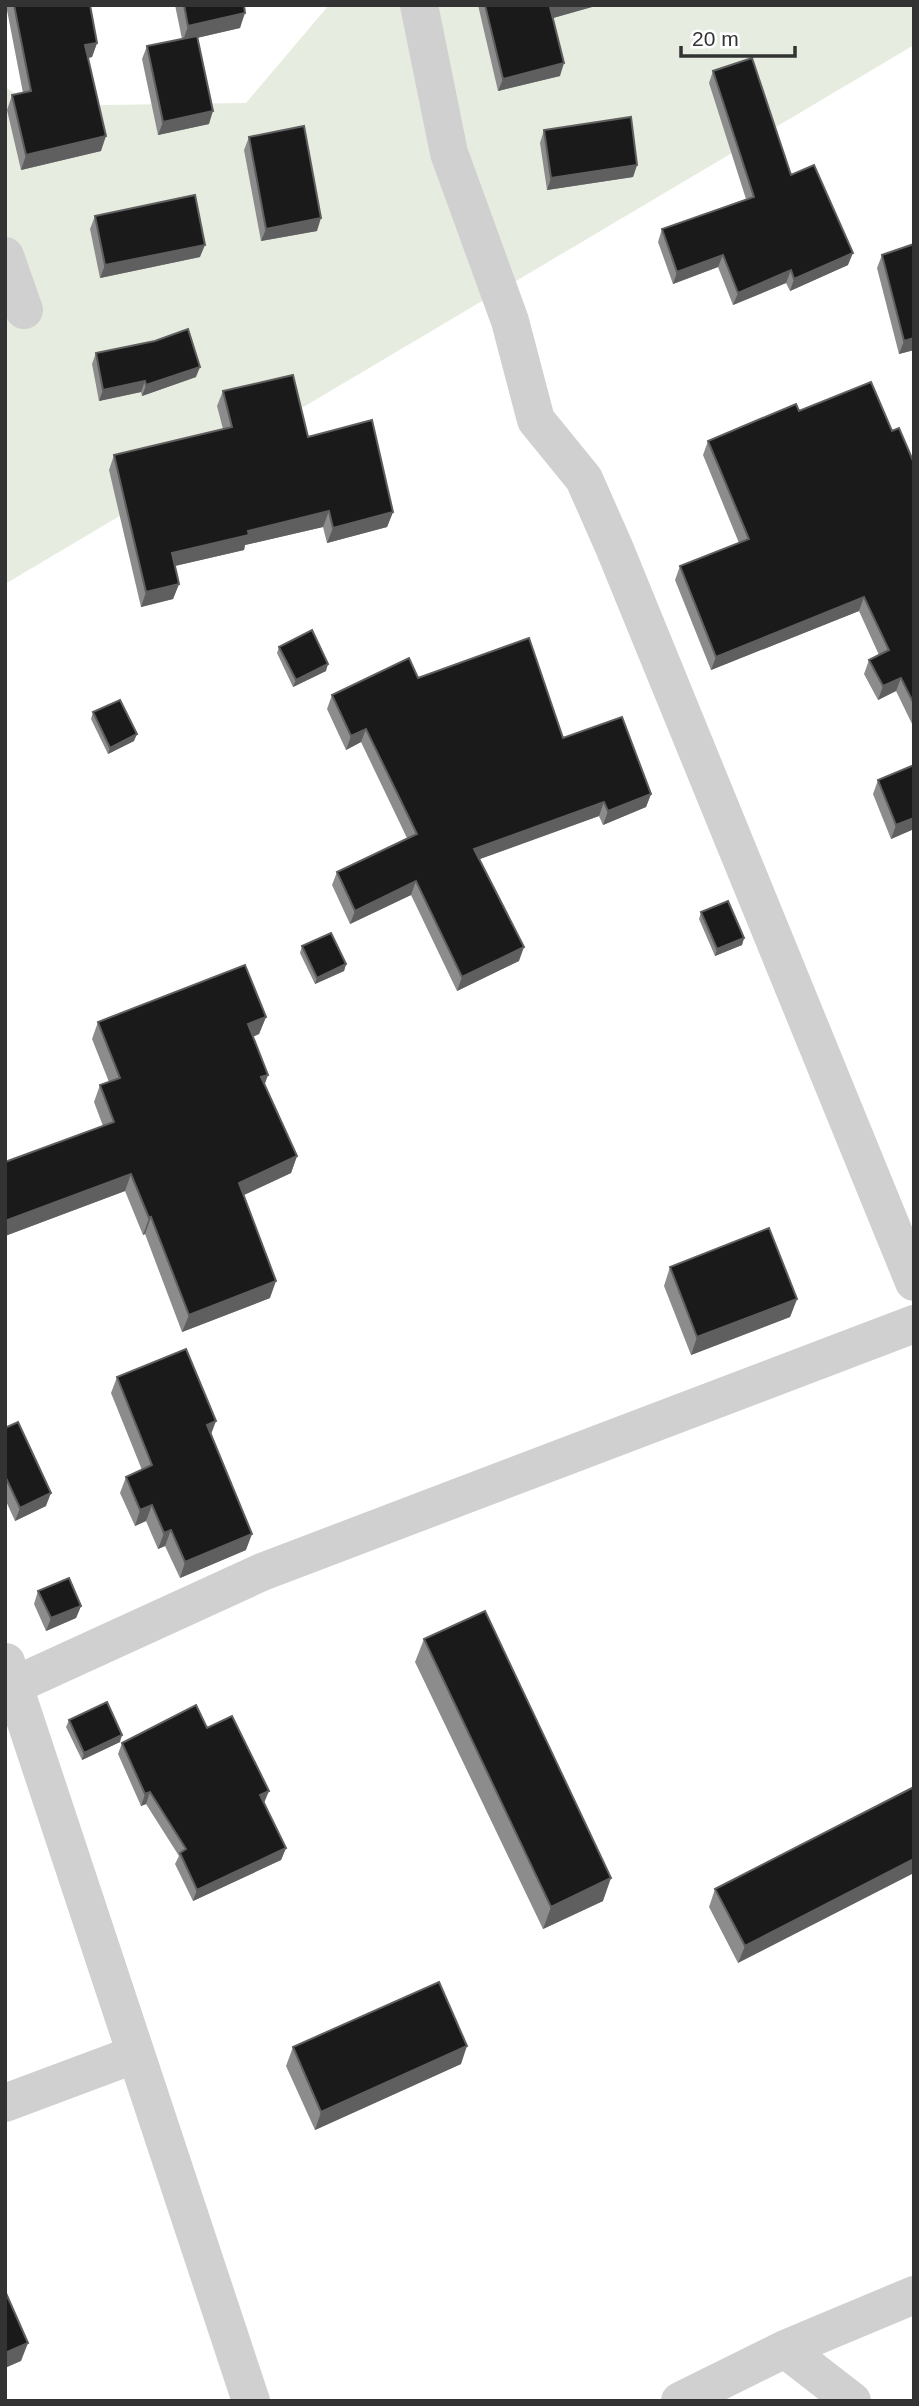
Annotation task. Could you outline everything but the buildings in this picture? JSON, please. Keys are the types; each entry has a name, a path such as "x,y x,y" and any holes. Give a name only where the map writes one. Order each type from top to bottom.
{"street":[{"path":"419,5 449,153 510,321 537,420 584,479 914,1282"},
{"path":"5,256 24,310"},
{"path":"251,2401 10,1672 262,1572 914,1324"},
{"path":"5,2104 136,2054"},
{"path":"680,2401 785,2349 914,2295"},
{"path":"785,2349 852,2401"}],"shaded area":[{"path":"329,5 914,5 914,45 5,584 5,87 35,106 246,103"}]}
